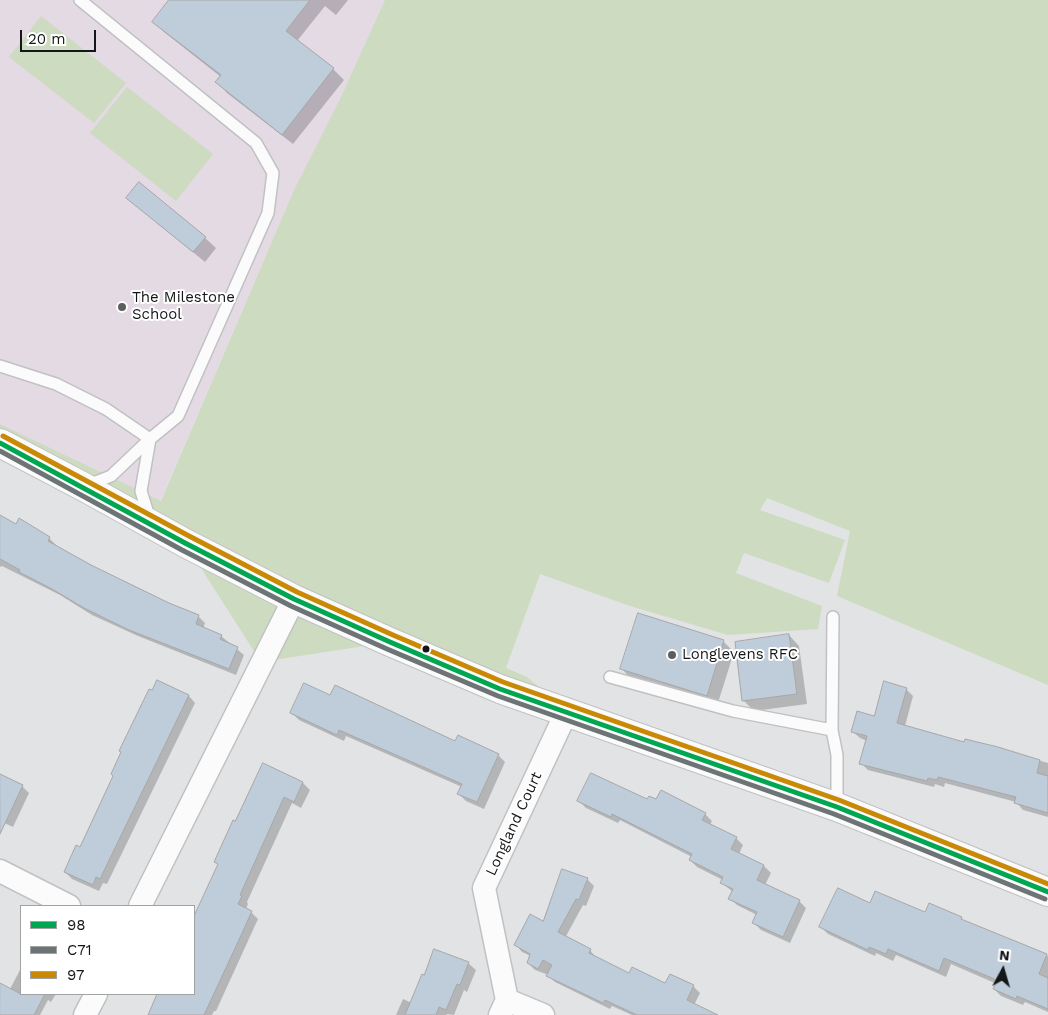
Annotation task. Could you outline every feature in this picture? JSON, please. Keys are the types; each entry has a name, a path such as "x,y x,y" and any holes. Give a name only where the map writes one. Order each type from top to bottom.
{"street":[{"path":"0,443 294,600 500,689 837,807 1048,892"},
{"path":"140,905 261,662 294,600"},
{"name":"Longland Court","path":"543,1015 504,1007 484,888 567,711"},
{"path":"0,871 67,905"},
{"path":"86,1015 96,995"}],"lane":[{"path":"80,0 256,144 273,173 268,213 178,416 150,439 111,476 84,487"},
{"path":"0,366 56,384 106,408 150,439"},
{"path":"150,439 141,491 151,524"},
{"path":"833,617 832,730 837,755 837,807"},
{"path":"610,676 733,711 832,730"}],"shaded area":[{"name":"The Milestone School","path":"0,0 385,0 340,99 294,190 160,501 0,424"}],"green space":[{"path":"385,0 1048,0 1048,685 837,596 850,531 767,498 760,510 845,540 829,583 744,553 736,573 822,606 818,629 728,635 630,606 540,574 506,668 527,677 567,711 390,642 261,662 185,543 0,443 0,424 161,501 294,190 340,99"},
{"path":"41,16 126,83 94,123 9,57"},
{"path":"127,87 213,154 176,201 90,133"}],"building":[{"path":"169,0 310,0 286,31 334,68 282,135 215,82 221,75 152,22"},
{"path":"139,182 206,237 193,252 126,198"},
{"path":"0,515 16,524 19,518 50,537 48,541 91,565 169,603 199,615 196,624 222,635 220,639 238,647 229,669 129,630 84,608 19,572 20,570 0,559"},
{"name":"Longlevens RFC","path":"638,613 724,640 707,696 620,669"},
{"path":"789,634 797,694 742,701 735,642"},
{"path":"157,680 189,695 100,879 96,877 93,885 64,872 76,845 80,847 113,776 111,774 121,752 119,751 149,689 152,690"},
{"path":"884,681 907,688 897,723 964,742 965,739 998,747 1040,760 1037,773 1048,776 1048,813 1014,803 1016,797 938,777 937,780 928,778 927,781 859,764 867,736 851,732 857,711 874,716"},
{"path":"304,683 330,695 335,685 455,741 458,735 499,754 477,802 457,794 462,784 339,730 337,735 290,713"},
{"path":"263,763 303,782 294,802 284,797 240,895 242,896 238,904 252,911 204,1015 148,1015 157,995 195,995 195,914 218,864 214,862 233,820 235,821"},
{"path":"591,773 647,799 649,796 656,799 661,790 706,813 702,820 737,837 731,849 764,865 757,880 800,900 783,937 752,923 757,912 728,899 733,889 720,883 723,877 689,860 692,854 612,814 611,817 577,801"},
{"path":"0,774 23,785 0,834"},
{"path":"562,869 588,878 579,900 576,899 558,932 591,949 589,953 629,973 632,967 665,983 670,974 694,985 687,1000 718,1015 637,1015 605,1000 603,1003 546,976 552,965 543,960 538,969 527,963 530,954 514,945 530,914 543,921"},
{"path":"838,888 870,903 875,891 925,912 929,903 962,917 961,919 1047,954 1039,974 1048,978 1048,1009 1017,996 1016,999 993,989 997,980 944,958 939,971 888,949 886,954 869,947 868,950 819,927"},
{"path":"434,949 469,962 460,985 457,984 446,1010 439,1007 436,1015 405,1015 422,974 424,975"},
{"path":"0,983 20,995 44,995 34,1015 0,1015"}],"transit line":[{"name":"97","path":"3,436 297,592 393,635 503,682 839,800 1048,884"},
{"name":"98","path":"0,443 185,543 294,599 390,642 500,689 837,807 1048,892"},
{"name":"C71","path":"0,451 182,550 291,606 387,649 498,696 834,814 1045,899"}],"place":[{"name":"The Milestone School","path":"122,307"},
{"name":"Longlevens RFC","path":"672,655"}]}
